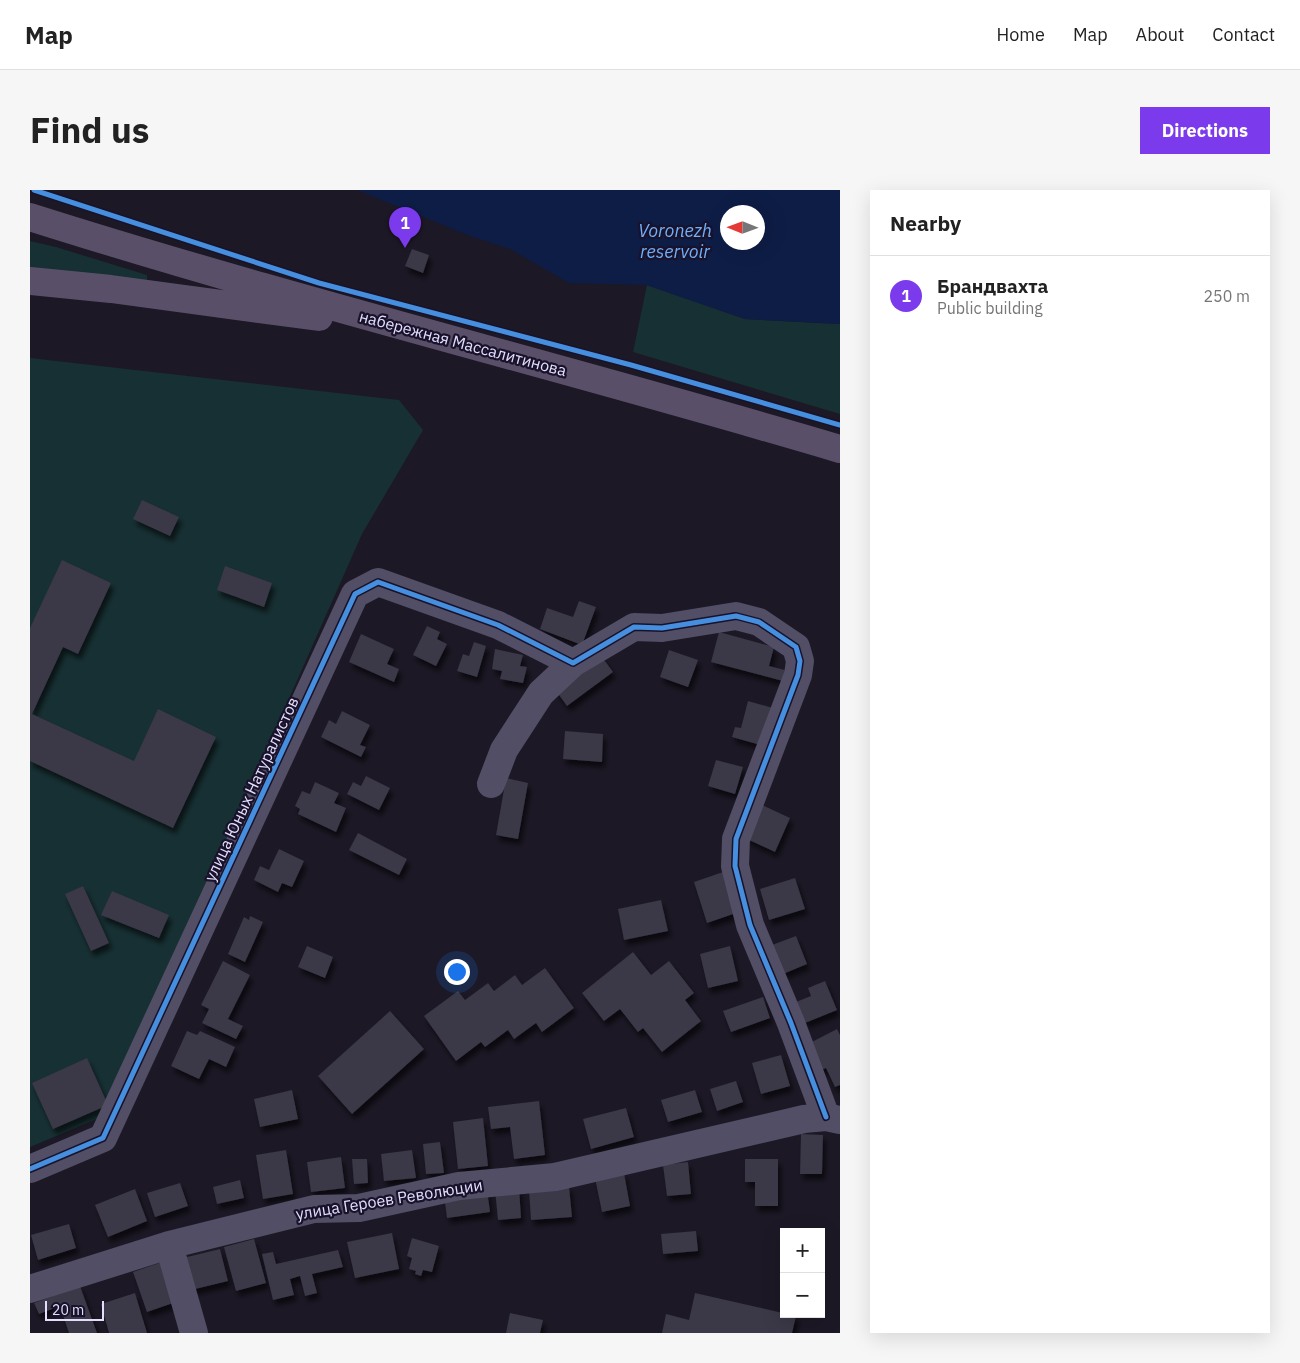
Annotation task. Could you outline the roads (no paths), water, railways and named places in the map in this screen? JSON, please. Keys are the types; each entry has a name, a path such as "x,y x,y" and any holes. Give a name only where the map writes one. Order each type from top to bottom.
{"main road":[{"name":"набережная Массалитинова","path":"30,217 415,331 635,390 840,449"},
{"name":"набережная Массалитинова","path":"30,226 86,234"},
{"path":"30,281 111,289 415,331"}],"street":[{"name":"улица Юных Натуралистов","path":"30,1169 103,1138 355,594 378,582 498,625 573,663"},
{"path":"492,784 504,750 541,693 573,663 634,627 662,628 736,616 759,622 796,647 800,661 798,675 736,838 735,866 750,926 833,1118"},
{"name":"улица Героев Революции","path":"30,1289 169,1245 314,1209 359,1208 459,1186 555,1177 804,1119 833,1118"},
{"path":"169,1245 194,1333"}],"water":[{"name":"Voronezh reservoir","path":"357,190 840,190 840,324 745,319 646,285 569,283 510,249 470,236"}],"place":[{"name":"Брандвахта","path":"405,248"}]}
